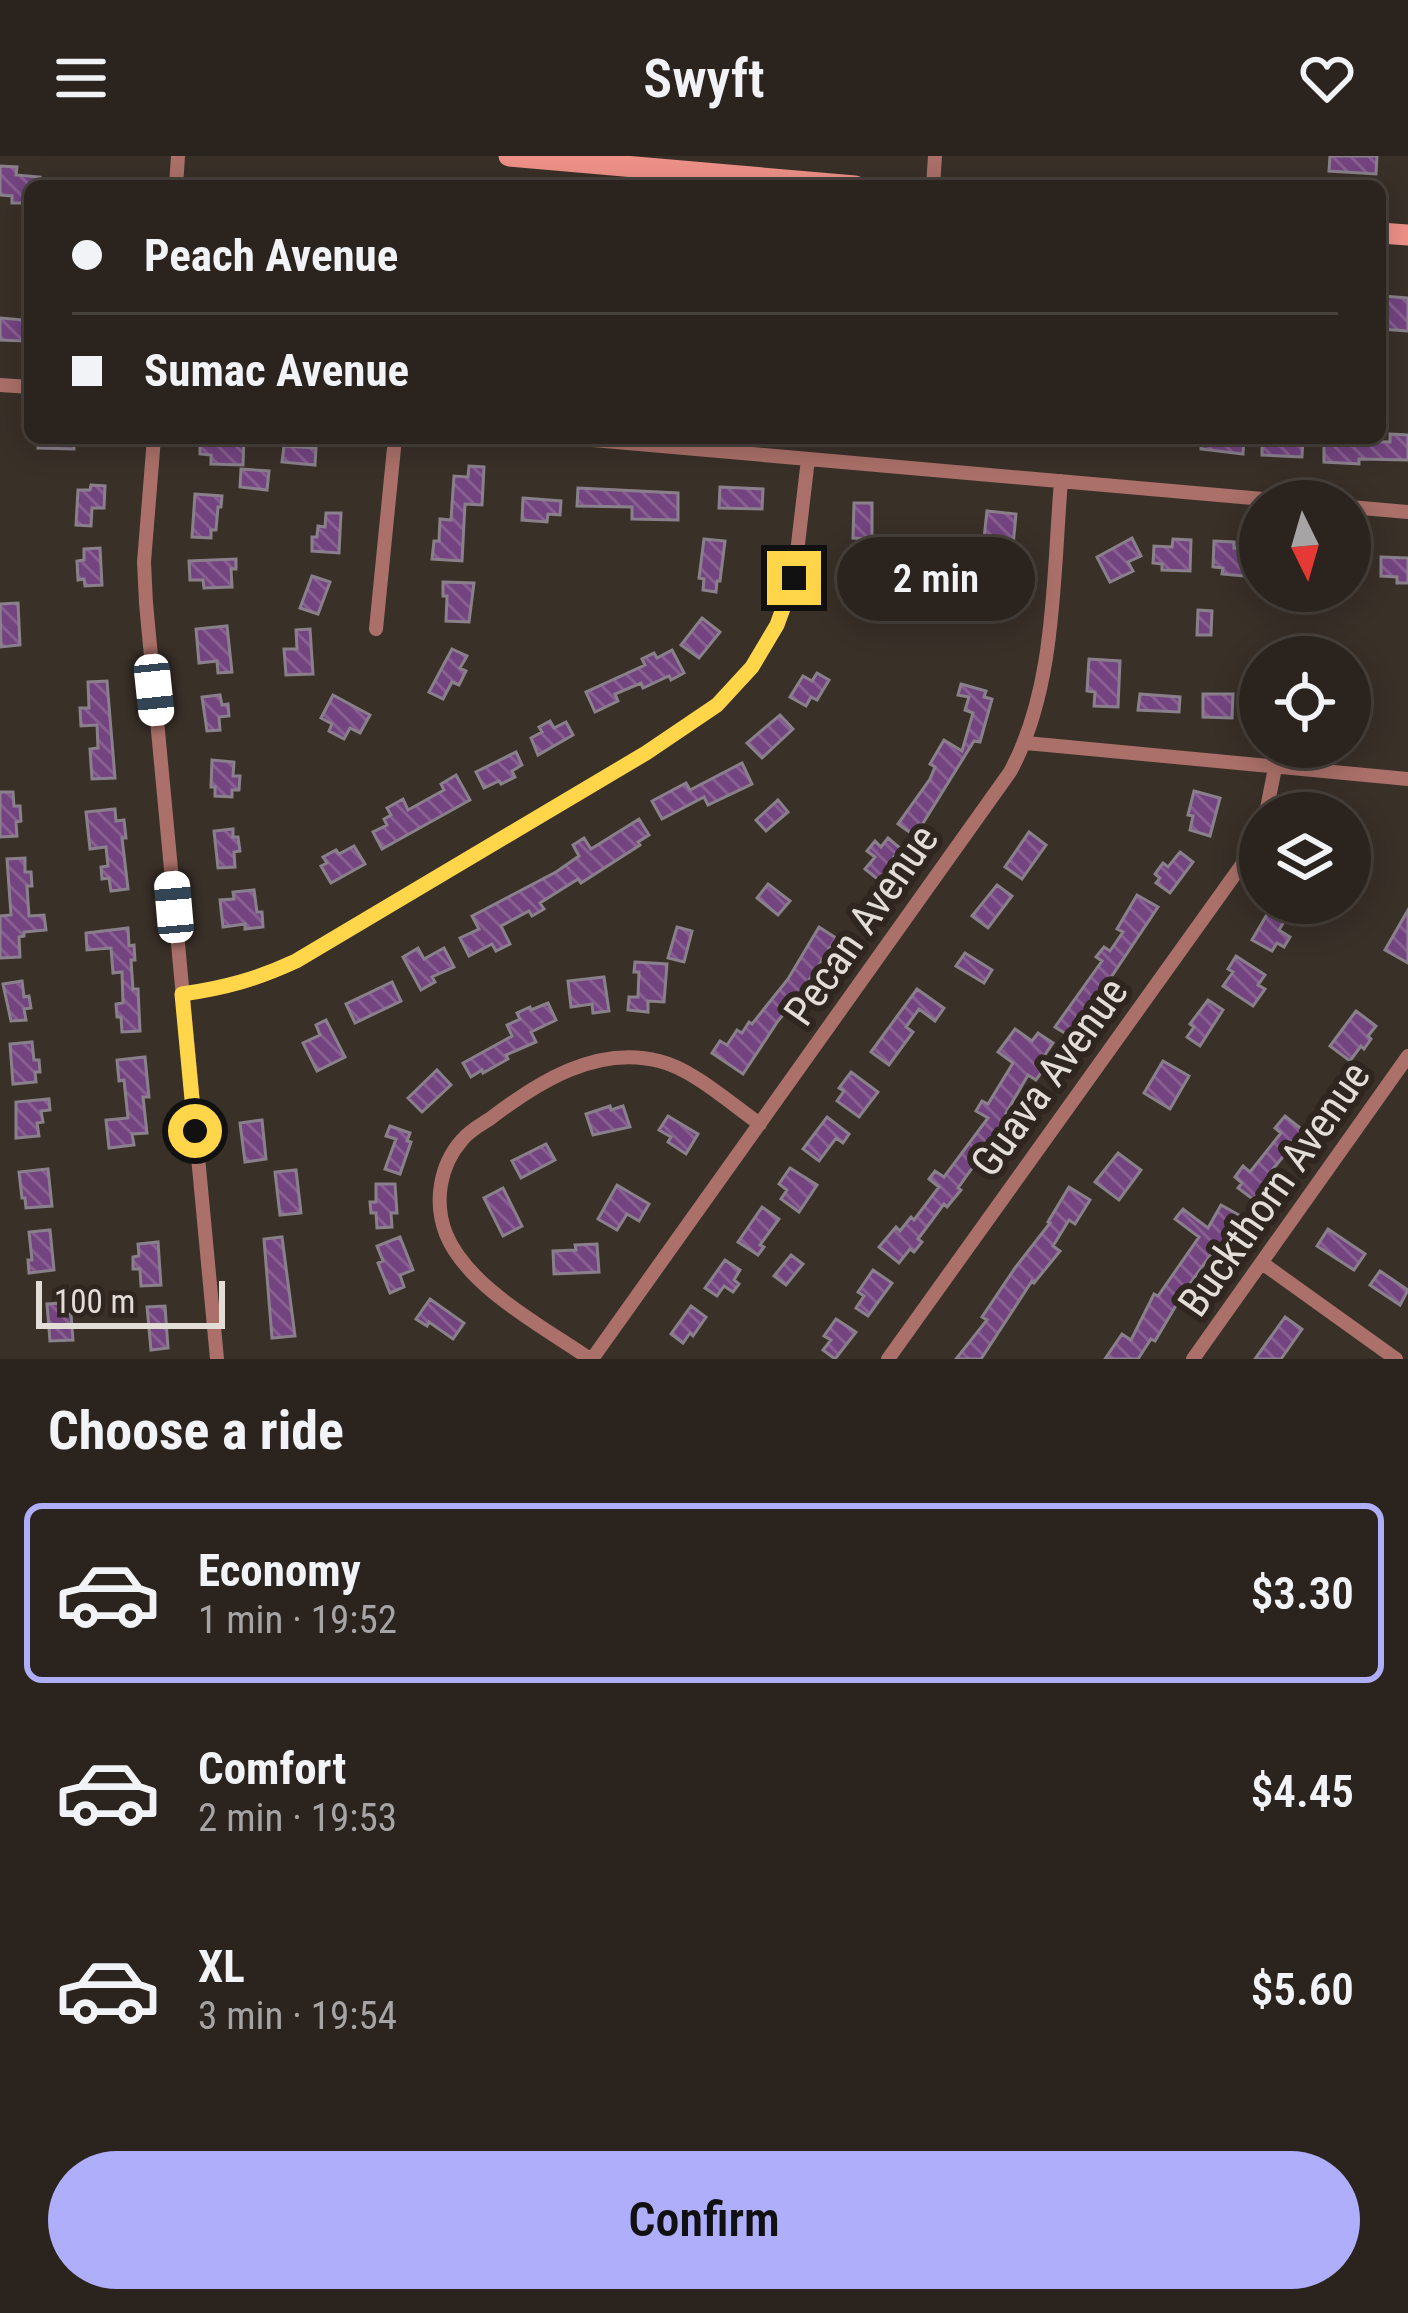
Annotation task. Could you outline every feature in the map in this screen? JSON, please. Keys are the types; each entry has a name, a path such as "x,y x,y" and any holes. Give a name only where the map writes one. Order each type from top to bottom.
{"main road":[{"path":"509,156 787,180"}],"street":[{"path":"154,444 144,562 217,1359"},
{"path":"376,629 394,444"},
{"path":"638,444 1239,497"},
{"path":"182,994 260,978 296,961 646,753 717,705 752,667 777,625 794,578 808,459"},
{"name":"Pecan Avenue","path":"591,1359 1010,772 1026,743 1044,679 1061,481"},
{"path":"1371,509 1408,512"},
{"path":"1026,743 1239,764"},
{"path":"1270,792 1275,768 1408,779"},
{"name":"Guava Avenue","path":"888,1359 1239,869"},
{"path":"591,1359 503,1299 467,1268 447,1235 439,1203 442,1174 462,1139 524,1094 574,1067 624,1057 661,1061 686,1072 760,1124"},
{"name":"Buckthorn Avenue","path":"1193,1359 1407,1060"},
{"path":"1262,1263 1396,1359"}],"building":[{"path":"1330,156 1377,156 1376,174 1329,171"},
{"path":"0,166 17,167 16,175 40,177 24,180 24,203 12,203 12,196 0,195"},
{"path":"1386,296 1408,298 1408,331 1386,329"},
{"path":"0,318 24,320 23,341 0,340"},
{"path":"1390,434 1408,435 1408,460 1324,462 1324,444 1390,442"},
{"path":"38,444 74,444 74,449 38,448"},
{"path":"200,444 244,444 243,465 211,464 211,455 200,454"},
{"path":"1201,444 1244,444 1243,454 1201,449"},
{"path":"1262,444 1303,444 1302,457 1262,455"},
{"path":"284,446 316,448 315,465 282,462"},
{"path":"469,466 484,467 482,505 465,504 462,561 432,559 440,519 451,520 454,476 468,477"},
{"path":"241,469 269,471 267,490 240,487"},
{"path":"91,485 105,486 104,508 92,508 91,526 76,525 78,490 90,490"},
{"path":"720,487 763,489 762,509 719,508"},
{"path":"578,488 678,493 678,520 632,519 632,507 577,506"},
{"path":"195,494 222,496 211,538 192,537"},
{"path":"523,498 561,501 560,515 548,514 547,522 522,520"},
{"path":"854,503 872,503 872,539 853,538"},
{"path":"987,511 1016,514 1013,546 1007,545 1004,576 1010,577 1005,618 975,615 978,588 987,589 991,557 982,556"},
{"path":"326,513 341,513 339,553 312,551 312,537 317,537 318,526 325,527"},
{"path":"1132,538 1141,556 1128,562 1133,571 1110,582 1097,557"},
{"path":"704,539 725,541 716,592 703,590 704,579 699,578"},
{"path":"1173,539 1191,540 1190,571 1162,570 1162,564 1153,563 1154,546 1172,547"},
{"path":"1214,541 1234,542 1234,548 1239,548 1239,575 1222,574 1223,568 1213,567"},
{"path":"100,548 102,585 85,586 84,579 78,580 77,561 84,560 84,549"},
{"path":"1381,557 1408,558 1408,583 1381,576"},
{"path":"236,559 232,587 204,588 203,580 190,580 189,561"},
{"path":"862,560 880,563 879,594 841,592 844,578 858,581"},
{"path":"312,576 330,582 318,614 300,608"},
{"path":"443,582 474,583 469,622 446,621"},
{"path":"905,602 921,603 920,621 904,620"},
{"path":"18,603 20,645 1,647 0,604"},
{"path":"1198,610 1212,611 1211,635 1197,635"},
{"path":"702,618 720,632 699,658 681,645"},
{"path":"227,626 232,672 218,673 217,661 199,663 196,629"},
{"path":"310,629 313,674 286,675 284,649 297,649 296,630"},
{"path":"452,649 467,656 460,668 466,671 459,685 452,682 443,699 429,692"},
{"path":"672,650 684,673 615,694 618,701 595,712 586,692 645,665 642,659 654,653 657,658"},
{"path":"1089,659 1120,661 1118,707 1094,706 1095,692 1087,691"},
{"path":"817,673 829,680 817,700 811,697 806,706 790,697 803,676 812,681"},
{"path":"107,681 115,778 92,779 90,749 98,748 97,725 81,726 80,708 89,708 88,682"},
{"path":"961,684 986,691 984,697 992,699 980,742 974,741 915,836 898,824 930,779 935,767 930,764 944,740 962,751 973,713 965,710 969,697 958,695"},
{"path":"1140,694 1180,697 1179,712 1138,710"},
{"path":"1203,694 1233,694 1232,718 1203,717"},
{"path":"220,695 222,705 228,704 229,716 219,717 220,730 207,731 202,697"},
{"path":"333,695 370,715 360,733 350,728 344,739 329,731 332,724 321,718"},
{"path":"780,715 793,729 762,758 747,743"},
{"path":"550,721 554,728 566,722 573,735 538,755 531,738"},
{"path":"516,752 522,765 512,771 515,777 484,788 476,772"},
{"path":"212,760 234,762 233,776 240,776 239,790 232,790 232,797 215,796"},
{"path":"742,763 752,784 708,805 704,797 662,819 652,801 686,783 690,790"},
{"path":"456,775 470,800 382,849 373,832 387,825 384,819 391,815 387,808 403,799 408,810 444,790 441,784"},
{"path":"1194,791 1220,798 1210,836 1190,830"},
{"path":"0,792 13,792 14,806 20,806 17,836 0,837"},
{"path":"778,800 788,812 766,831 756,820"},
{"path":"115,809 116,821 124,820 128,889 111,891 109,878 102,879 101,867 108,866 106,847 90,849 86,812"},
{"path":"639,819 649,835 640,845 540,903 544,909 532,916 529,911 501,926 510,944 496,951 492,944 469,956 460,938 479,929 472,916 579,856 573,845 584,838 591,849"},
{"path":"233,829 240,851 234,852 235,867 218,868 214,831"},
{"path":"1029,832 1046,845 1022,879 1005,867"},
{"path":"888,838 901,849 880,881 865,869 875,857 867,851 875,841 881,847"},
{"path":"354,846 365,864 331,883 321,866 327,863 323,857"},
{"path":"1180,852 1193,862 1170,893 1156,883 1160,878 1155,874"},
{"path":"25,858 32,886 27,886 29,916 44,915 46,930 24,932 19,937 20,957 0,958 0,916 11,915 7,859"},
{"path":"768,884 790,901 778,915 757,898"},
{"path":"997,885 1012,896 988,928 972,916"},
{"path":"254,890 263,927 223,927 220,900 234,899 233,892"},
{"path":"1137,895 1158,907 1071,1037 1055,1027 1102,961 1096,957 1104,947 1110,951 1123,932 1117,929"},
{"path":"1408,910 1408,963 1385,950"},
{"path":"1261,924 1283,924 1279,930 1290,937 1284,947 1277,943 1272,951 1252,940"},
{"path":"677,927 692,931 684,962 668,958"},
{"path":"819,927 836,938 743,1074 712,1053 720,1041 727,1045 737,1030 742,1033 752,1024 788,979"},
{"path":"128,928 129,946 134,945 133,989 138,989 140,1031 122,1032 116,1004 123,1003 122,972 113,973 111,948 87,950 86,933"},
{"path":"418,948 424,959 444,948 454,967 432,977 435,982 421,990 403,957"},
{"path":"965,953 992,970 984,983 956,966"},
{"path":"1236,956 1265,975 1258,985 1265,989 1253,1006 1223,986 1233,972 1228,969"},
{"path":"635,962 667,964 664,1002 648,1001 648,1012 628,1010 629,997 638,997"},
{"path":"604,977 609,1011 593,1013 592,1004 571,1007 568,981"},
{"path":"22,981 31,1008 24,1009 26,1020 11,1021 3,984"},
{"path":"392,982 401,1001 355,1023 346,1004"},
{"path":"917,989 944,1008 935,1021 919,1009 906,1027 913,1032 889,1065 871,1052"},
{"path":"1208,1000 1223,1010 1200,1046 1187,1037 1194,1027 1190,1024"},
{"path":"548,1003 556,1020 531,1032 536,1042 471,1077 463,1063 512,1036 507,1025 520,1019 517,1013"},
{"path":"1356,1011 1376,1026 1364,1049 1361,1046 1350,1061 1330,1046"},
{"path":"326,1020 345,1057 317,1071 303,1043 320,1035 316,1025"},
{"path":"1015,1029 1032,1041 1038,1033 1053,1043 1040,1062 1046,1066 1036,1080 1028,1075 1006,1113 1010,1115 958,1188 961,1190 947,1207 944,1204 914,1252 910,1249 899,1263 879,1247 896,1227 900,1231 911,1217 914,1220 939,1187 929,1179 935,1171 944,1177 988,1118 976,1111 982,1101 988,1104 1013,1063 998,1052"},
{"path":"32,1042 34,1060 39,1060 36,1082 13,1084 10,1044"},
{"path":"145,1057 147,1133 132,1134 134,1145 109,1148 106,1120 128,1118 117,1060"},
{"path":"1163,1061 1189,1076 1170,1109 1144,1093"},
{"path":"437,1070 451,1085 422,1112 408,1098"},
{"path":"851,1072 878,1092 859,1117 837,1101 844,1091 839,1088"},
{"path":"49,1099 50,1110 41,1111 43,1122 37,1123 39,1136 16,1138 16,1102"},
{"path":"610,1106 611,1110 623,1106 630,1127 593,1135 586,1114"},
{"path":"668,1116 698,1134 686,1154 659,1130"},
{"path":"1285,1116 1304,1131 1254,1200 1238,1188 1242,1183 1235,1177 1243,1166 1250,1172 1281,1133 1275,1128"},
{"path":"827,1117 849,1134 843,1143 836,1138 819,1161 803,1149"},
{"path":"262,1120 266,1159 245,1162 240,1123"},
{"path":"390,1126 410,1133 400,1174 385,1169 396,1139 386,1136"},
{"path":"546,1144 555,1160 521,1178 512,1161"},
{"path":"1118,1153 1141,1170 1119,1200 1095,1182"},
{"path":"790,1168 817,1185 799,1212 781,1199 787,1190 779,1184"},
{"path":"48,1169 52,1206 26,1208 19,1172"},
{"path":"296,1170 301,1213 280,1215 275,1172"},
{"path":"376,1184 395,1184 397,1213 391,1213 392,1227 377,1228 376,1213 371,1213"},
{"path":"617,1185 649,1204 639,1221 627,1214 617,1230 598,1219"},
{"path":"1069,1187 1090,1200 1075,1224 1069,1220 1053,1246 1060,1251 1032,1281 981,1359 956,1359 987,1320 982,1317 1050,1223"},
{"path":"503,1188 522,1226 503,1236 484,1198"},
{"path":"1221,1205 1239,1215 1155,1341 1151,1339 1138,1359 1105,1359 1122,1334 1131,1340 1154,1294 1158,1296 1199,1237 1175,1219 1183,1209 1208,1228"},
{"path":"762,1207 779,1219 758,1255 738,1242"},
{"path":"1328,1229 1365,1254 1354,1270 1317,1246"},
{"path":"50,1230 54,1270 29,1273 29,1232"},
{"path":"282,1237 295,1336 272,1338 264,1239"},
{"path":"400,1237 413,1270 400,1275 404,1287 390,1293 377,1246"},
{"path":"158,1242 161,1285 141,1286 140,1269 133,1269 138,1244"},
{"path":"597,1244 599,1272 554,1274 553,1251"},
{"path":"791,1255 803,1264 786,1285 774,1276"},
{"path":"725,1260 740,1270 734,1280 739,1284 733,1292 724,1286 717,1296 705,1288"},
{"path":"873,1270 892,1283 868,1316 856,1308 864,1296 858,1292"},
{"path":"1380,1271 1408,1290 1400,1305 1370,1285"},
{"path":"430,1299 464,1323 453,1339 416,1319"},
{"path":"61,1303 62,1315 71,1314 73,1340 50,1341 47,1304"},
{"path":"165,1306 168,1348 151,1350 147,1307"},
{"path":"691,1306 706,1317 683,1343 671,1334"},
{"path":"1285,1317 1302,1329 1281,1359 1255,1359"},
{"path":"836,1319 856,1332 835,1359 823,1350 831,1340 824,1336"}],"route":[{"path":"195,1131 182,994 260,978 296,961 646,753 717,705 752,667 777,625 794,578"}]}
